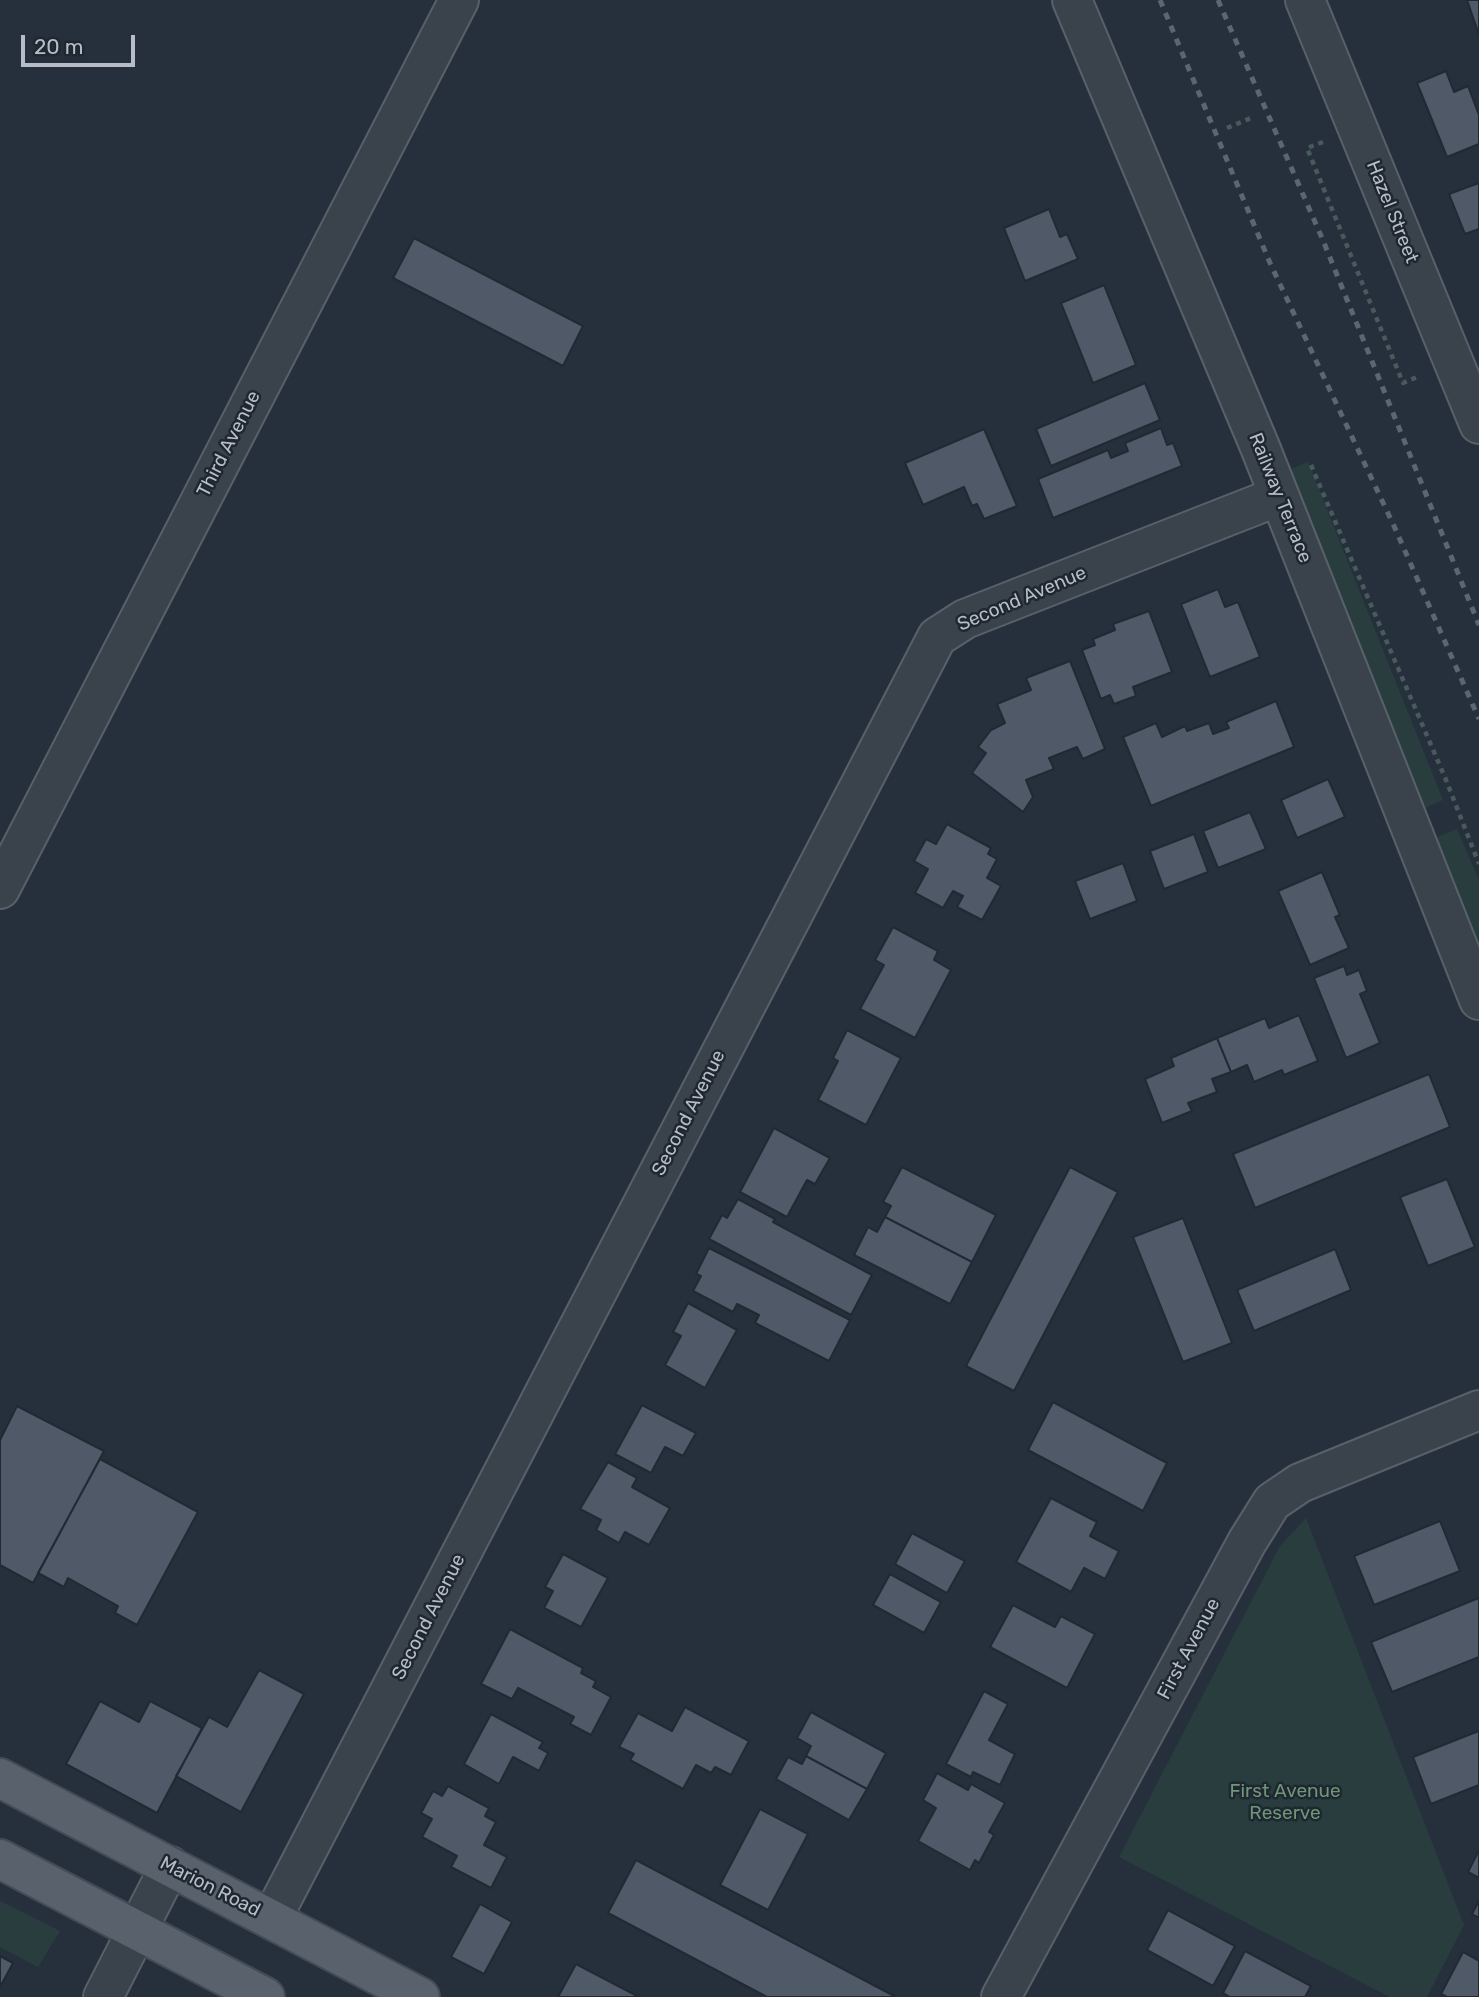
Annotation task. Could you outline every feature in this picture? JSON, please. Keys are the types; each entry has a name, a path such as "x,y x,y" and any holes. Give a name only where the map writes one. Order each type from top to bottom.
{"main road":[{"name":"Marion Road","path":"0,1778 420,1997"},
{"path":"0,1859 265,1997"}],"street":[{"name":"Third Avenue","path":"0,889 459,0"},
{"name":"Railway Terrace","path":"1072,0 1279,496 1479,1000"},
{"name":"Hazel Street","path":"1305,0 1479,424"},
{"name":"Second Avenue","path":"272,1918 937,637 965,620 1279,496"},
{"name":"First Avenue","path":"1001,1997 1247,1542 1272,1502 1300,1483 1479,1410"},
{"path":"103,1997 170,1866"}],"path":[{"path":"1227,128 1251,118"},
{"path":"1307,148 1404,383 1454,361"},
{"path":"1308,462 1314,470 1446,780 1479,864"}],"green space":[{"path":"1308,462 1443,800 1425,808 1286,471"},
{"path":"1457,829 1479,880 1479,950 1435,838"},
{"name":"First Avenue Reserve","path":"1306,1518 1464,1925 1427,1997 1390,1997 1119,1857 1280,1546"},
{"path":"0,1901 60,1931 38,1967 0,1947"}],"building":[{"path":"1467,0 1479,0 1479,35"},
{"path":"1446,71 1454,92 1468,86 1479,115 1479,144 1447,157 1417,83"},
{"path":"1479,183 1479,229 1465,234 1449,194"},
{"path":"1049,209 1060,237 1067,234 1078,259 1025,281 1004,228"},
{"path":"414,238 583,326 563,366 393,278"},
{"path":"1104,285 1136,365 1093,383 1061,303"},
{"path":"1145,383 1160,420 1051,466 1036,429"},
{"path":"1161,428 1167,445 1173,443 1182,466 1053,518 1038,479 1108,450 1111,458 1128,451 1125,443"},
{"path":"984,429 1017,506 984,519 977,504 972,506 964,487 923,505 905,463"},
{"path":"1218,589 1225,607 1238,602 1260,657 1210,677 1181,604"},
{"path":"1149,611 1172,672 1133,687 1136,696 1114,704 1110,695 1101,699 1082,650 1095,645 1093,639 1115,630 1113,624"},
{"path":"1070,661 1105,749 1083,759 1077,747 1049,758 1054,769 1026,780 1033,797 1023,812 972,773 986,753 978,747 991,730 1005,723 997,704 1031,690 1026,678"},
{"path":"1276,701 1294,747 1151,806 1123,737 1156,723 1162,737 1185,726 1187,731 1209,723 1213,734 1229,728 1226,722"},
{"path":"1328,779 1345,817 1297,838 1281,800"},
{"path":"1250,812 1266,849 1218,868 1203,831"},
{"path":"947,824 991,848 988,854 997,859 987,878 1001,886 982,920 957,907 963,896 953,891 943,908 915,893 928,869 914,861 926,839 936,844"},
{"path":"1194,834 1208,872 1164,889 1150,851"},
{"path":"1123,863 1137,901 1090,919 1075,881"},
{"path":"1322,872 1340,915 1335,917 1349,948 1310,965 1278,891"},
{"path":"893,927 938,951 934,960 951,970 915,1038 860,1009 884,965 875,960"},
{"path":"1344,966 1347,975 1359,970 1367,991 1360,994 1380,1043 1346,1058 1314,978"},
{"path":"1299,1015 1318,1061 1284,1075 1282,1070 1254,1082 1247,1065 1231,1072 1217,1038 1265,1018 1269,1028"},
{"path":"847,1030 901,1058 866,1125 818,1100 838,1061 833,1058"},
{"path":"1217,1038 1231,1072 1212,1079 1217,1092 1188,1103 1192,1111 1162,1123 1145,1079 1174,1066 1171,1058"},
{"path":"1429,1074 1450,1127 1255,1208 1233,1154"},
{"path":"774,1128 830,1158 815,1184 807,1180 787,1217 740,1192"},
{"path":"902,1167 996,1215 972,1262 885,1217 891,1206 883,1202"},
{"path":"1070,1167 1118,1192 1014,1391 966,1366"},
{"path":"1447,1179 1475,1247 1428,1266 1400,1197"},
{"path":"738,1199 775,1219 773,1222 872,1275 851,1315 709,1239 722,1215 727,1218"},
{"path":"885,1217 972,1262 950,1304 854,1255 868,1227 877,1232"},
{"path":"1183,1218 1232,1343 1183,1362 1133,1237"},
{"path":"709,1248 850,1320 829,1361 755,1323 759,1315 737,1304 733,1312 693,1291 701,1276 696,1274"},
{"path":"1335,1249 1351,1290 1254,1331 1237,1290"},
{"path":"688,1303 737,1330 705,1388 665,1365 681,1336 673,1332"},
{"path":"1053,1402 1167,1463 1143,1511 1028,1450"},
{"path":"642,1405 696,1433 683,1456 665,1447 651,1473 615,1454"},
{"path":"17,1406 104,1451 33,1583 0,1565 0,1440"},
{"path":"100,1459 198,1512 137,1625 115,1613 118,1606 68,1578 64,1587 38,1573"},
{"path":"608,1462 637,1478 632,1487 670,1508 649,1545 625,1532 619,1543 596,1530 601,1520 580,1509"},
{"path":"1051,1498 1097,1522 1090,1536 1119,1551 1105,1579 1084,1568 1071,1592 1016,1562"},
{"path":"1440,1521 1460,1571 1374,1605 1354,1556"},
{"path":"912,1533 965,1561 947,1593 895,1564"},
{"path":"563,1554 608,1578 581,1627 544,1608 553,1591 545,1587"},
{"path":"890,1574 941,1602 924,1633 873,1605"},
{"path":"1479,1598 1479,1657 1392,1692 1371,1642"},
{"path":"1013,1605 1055,1627 1061,1616 1095,1634 1067,1688 990,1647"},
{"path":"510,1629 583,1668 581,1673 596,1681 593,1687 611,1697 591,1735 570,1724 574,1717 518,1688 512,1699 481,1684"},
{"path":"259,1670 304,1694 241,1812 176,1776 209,1717 227,1727"},
{"path":"984,1691 1008,1704 989,1740 1015,1754 1000,1785 973,1772 971,1777 946,1764"},
{"path":"100,1701 139,1722 150,1701 202,1728 157,1813 66,1764"},
{"path":"685,1707 749,1741 731,1775 715,1767 711,1773 696,1765 683,1789 630,1760 634,1754 619,1747 638,1713 672,1731"},
{"path":"811,1712 886,1753 867,1789 806,1756 811,1746 797,1738"},
{"path":"491,1714 543,1742 539,1748 548,1753 539,1771 513,1757 499,1784 464,1764"},
{"path":"1479,1731 1479,1785 1431,1804 1413,1757"},
{"path":"806,1756 867,1789 849,1820 776,1779 788,1757 802,1764"},
{"path":"937,1773 968,1790 971,1784 1005,1803 989,1832 994,1835 979,1863 975,1860 970,1870 918,1841 936,1808 923,1800"},
{"path":"448,1786 489,1808 485,1816 496,1822 484,1845 507,1857 491,1888 451,1867 457,1856 422,1837 432,1819 421,1813 433,1791 442,1796"},
{"path":"760,1809 808,1834 768,1910 720,1885"},
{"path":"1479,1850 1479,1878 1468,1872"},
{"path":"636,1860 896,1997 767,1997 608,1913"},
{"path":"1479,1901 1479,1918 1472,1914"},
{"path":"480,1904 512,1922 484,1974 451,1957"},
{"path":"1168,1910 1235,1946 1213,1986 1147,1950"},
{"path":"1245,1951 1311,1986 1305,1997 1230,1997 1223,1993"},
{"path":"1463,1952 1479,1961 1479,1997 1447,1997 1441,1994"},
{"path":"0,1956 13,1963 0,1987"},
{"path":"576,1964 639,1997 558,1997"}],"railway":[{"path":"1160,0 1270,263 1394,526 1479,719"},
{"path":"1218,0 1322,238 1479,625"}]}
